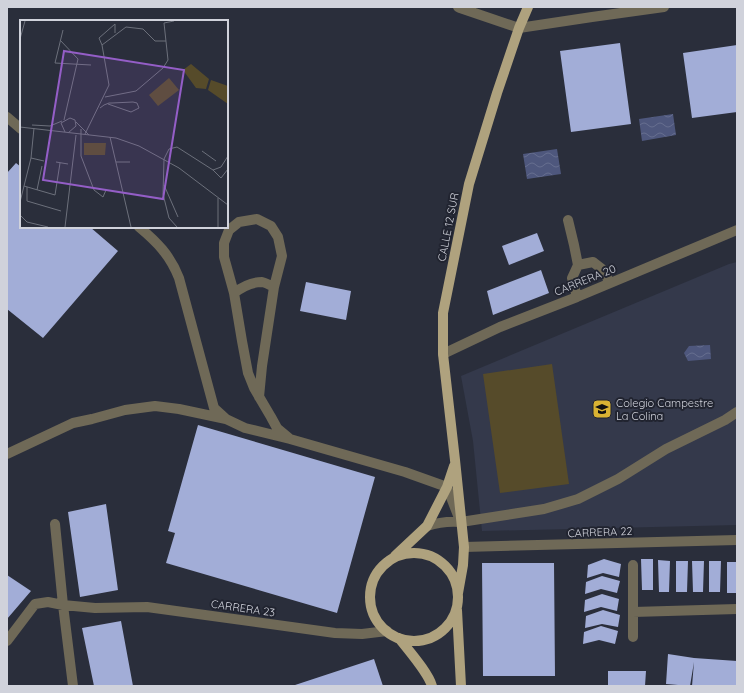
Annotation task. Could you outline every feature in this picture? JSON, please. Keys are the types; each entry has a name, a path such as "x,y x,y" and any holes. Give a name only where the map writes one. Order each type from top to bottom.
{"main road":[{"name":"CALLE 12 SUR","path":"458,593 463,565 464,547 456,460 443,354 443,313 469,184 497,93 519,28 528,7"},
{"name":"CALLE 12 SUR","path":"390,560 427,526 447,487 456,460"},
{"path":"457,608 447,626 430,638 420,640 399,638 387,631 378,621 372,608 371,595 373,581 380,569 390,560 402,554 415,553 428,555 439,561 448,569 455,580 458,593 457,608 461,686"},
{"path":"399,638 419,664 432,686"}],"street":[{"path":"458,7 519,28 663,7"},
{"path":"7,117 20,128"},
{"path":"259,397 262,366 274,287 282,256 278,237 272,226 257,219 239,222 229,230 224,243 224,257 234,293 248,373 254,388 259,397 277,428 290,439"},
{"path":"568,220 578,266 572,278 577,297"},
{"path":"140,228 164,250 174,266 179,278 214,408 226,419"},
{"name":"CARRERA 20","path":"443,354 500,327 577,297 737,230"},
{"path":"578,266 593,262 602,268 610,283"},
{"path":"234,293 242,287 252,283 262,282 274,287"},
{"path":"7,454 73,423 125,410 155,406 179,409 226,419 245,428 290,439 405,472 447,487 461,522"},
{"path":"427,526 449,521 461,522 544,509 578,499 618,479 666,449 725,420 737,412"},
{"path":"55,524 73,686"},
{"name":"CARRERA 22","path":"464,547 737,540"},
{"path":"633,565 633,637"},
{"name":"CARRERA 23","path":"7,641 35,604 48,602 95,608 147,607 335,633 362,634 387,631"},
{"path":"633,612 737,609"}],"shaded area":[{"name":"Colegio Campestre La Colina","path":"737,262 737,525 482,531 473,441 461,376 729,264"},
{"path":"552,364 569,484 500,493 483,374"}],"water":[{"path":"673,114 676,135 642,141 639,119"},
{"path":"557,149 561,174 527,179 523,154"},
{"path":"710,345 711,359 688,361 684,353 689,346"}],"building":[{"path":"620,43 631,124 571,132 560,51"},
{"path":"737,45 737,112 692,118 683,53"},
{"path":"16,163 20,166 20,228 91,228 118,251 43,338 7,309 7,173"},
{"path":"537,233 544,251 509,265 502,246"},
{"path":"541,270 549,293 493,315 487,291"},
{"path":"306,282 351,291 346,320 300,311"},
{"path":"198,425 375,477 337,613 166,563 175,533 168,531"},
{"path":"106,504 118,590 80,597 68,512"},
{"path":"604,559 621,564 619,577 603,573 587,578 588,565"},
{"path":"641,559 653,559 653,590 642,590"},
{"path":"658,560 670,561 669,592 659,592"},
{"path":"676,561 688,561 687,592 676,592"},
{"path":"692,561 704,561 703,592 693,592"},
{"path":"709,561 721,561 720,592 709,592"},
{"path":"727,562 737,562 737,593 727,593"},
{"path":"482,563 554,563 555,676 483,676"},
{"path":"7,575 31,591 7,619"},
{"path":"602,576 620,581 617,593 601,589 585,594 586,582"},
{"path":"602,594 619,599 617,611 601,607 584,612 585,600"},
{"path":"603,610 620,615 618,627 602,624 585,628 586,616"},
{"path":"121,621 133,686 94,686 82,628"},
{"path":"601,626 618,631 615,644 599,640 583,644 584,632"},
{"path":"668,654 694,658 737,661 736,686 692,686 694,662 690,686 666,684"},
{"path":"374,659 383,686 292,686"},
{"path":"608,671 646,671 645,686 608,686"}],"place":[{"name":"Colegio Campestre La Colina","path":"602,409"}]}
